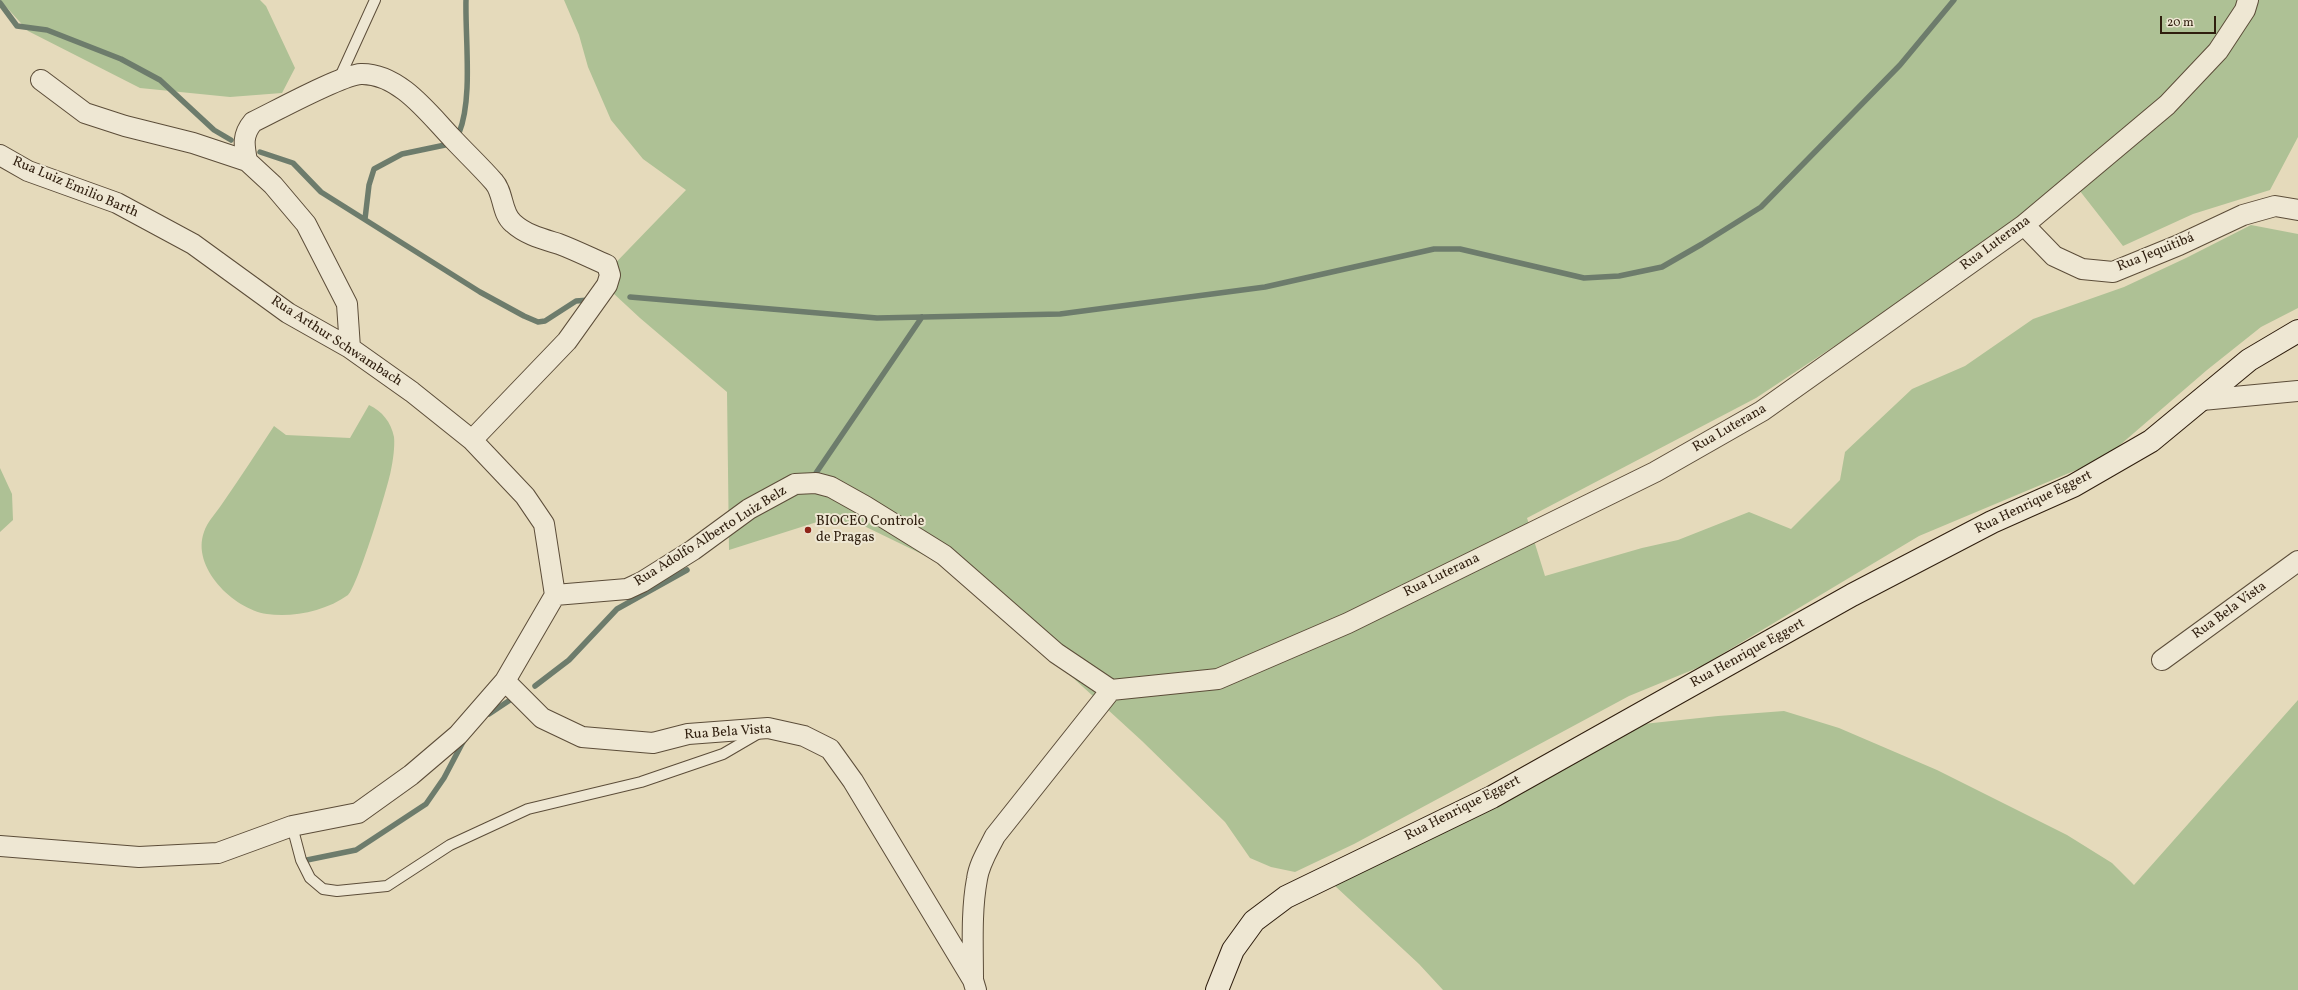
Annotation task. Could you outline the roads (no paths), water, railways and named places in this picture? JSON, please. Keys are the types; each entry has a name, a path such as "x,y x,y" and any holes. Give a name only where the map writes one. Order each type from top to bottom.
{"street":[{"name":"Rua Luterana","path":"1111,690 1218,679 1348,622 1655,472 1762,411 2024,225 2168,105 2218,51 2245,10 2248,0"},
{"path":"246,161 243,141 246,130 253,122 339,81 360,74 376,76 393,84 416,100 496,184 502,206 512,223 534,236 560,244 606,265 610,275 607,285 567,341 472,440"},
{"path":"41,80 85,113 125,126 193,143 246,161 273,185 306,224 347,304 350,348"},
{"name":"Rua Luiz Emilio Barth","path":"0,155 28,171 117,203 193,244"},
{"name":"Rua Jequitibá","path":"2024,225 2054,256 2082,269 2113,272 2179,245 2243,215 2275,206 2298,210"},
{"name":"Rua Arthur Schwambach","path":"193,244 288,313 350,348 412,392 472,440 525,496 544,524 555,595"},
{"name":"Rua Henrique Eggert","path":"1217,990 1233,950 1254,921 1286,897 1492,797 1852,595 1992,522 2073,486 2151,441 2249,360 2298,331"},
{"path":"2202,400 2298,391"},
{"name":"Rua Adolfo Alberto Luiz Belz","path":"555,595 627,589 642,582 693,550 749,509 795,484 816,483 831,487 865,506 944,555 1056,653 1111,690"},
{"name":"Rua Bela Vista","path":"2162,660 2298,561"},
{"path":"0,846 139,857 218,853 292,826 358,813 411,775 458,735 505,681 555,595"},
{"name":"Rua Bela Vista","path":"505,681 542,718 582,737 653,743 688,734 768,728 804,736 830,749 853,782 974,985"},
{"path":"974,985 974,902 977,878 984,856 995,836 1111,690"}],"lane":[{"path":"339,81 375,0"},
{"path":"292,826 301,860 310,878 323,889 337,891 387,886 450,845 528,809 641,782 723,754 768,728"}],"waterway":[{"path":"459,133 466,103 467,86 466,0"},
{"path":"630,297 877,318 1060,314 1265,287 1434,249 1460,249 1584,278 1619,276 1662,267 1761,207 1900,65 1954,0"},
{"path":"0,3 17,26 47,30 121,59 160,80 214,130 231,140"},
{"path":"365,219 369,185 374,169 402,154 445,145"},
{"path":"260,152 293,163 321,192 480,292 524,316 538,322 545,321 576,301 589,300"},
{"path":"816,473 922,317"},
{"path":"535,686 569,660 617,609 687,570"},
{"path":"489,714 513,698"},
{"path":"307,860 356,850 426,804 444,778 464,740"}],"place":[{"name":"BIOCEO Controle de Pragas","path":"808,530"}]}
